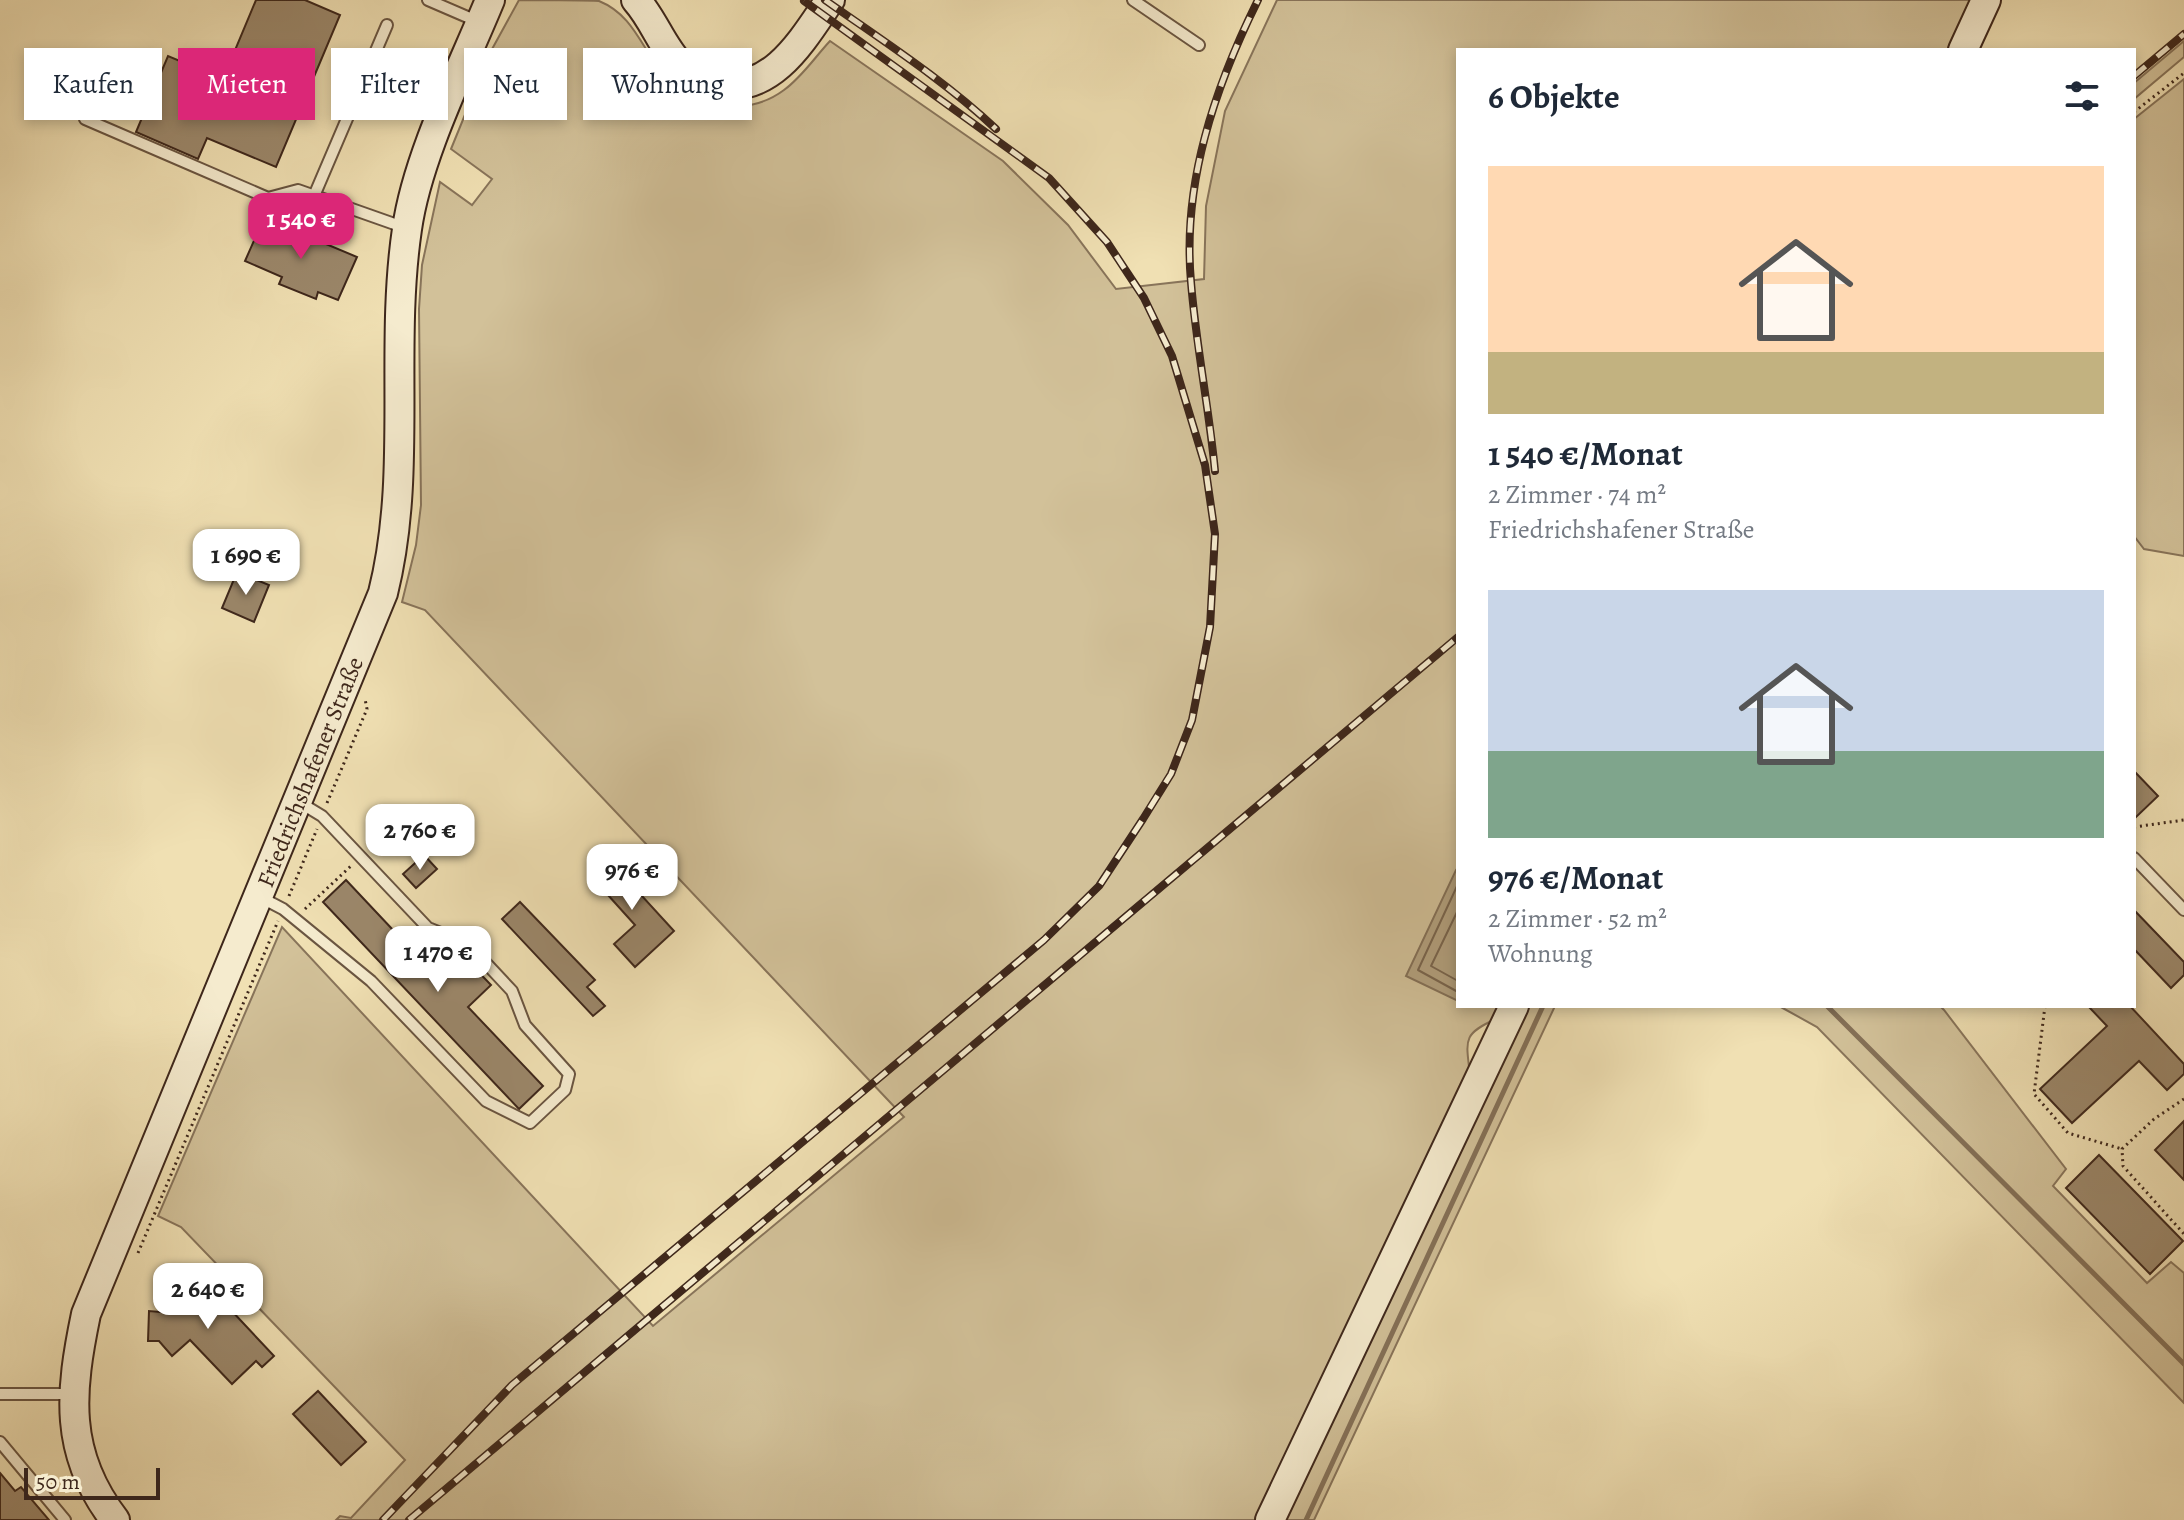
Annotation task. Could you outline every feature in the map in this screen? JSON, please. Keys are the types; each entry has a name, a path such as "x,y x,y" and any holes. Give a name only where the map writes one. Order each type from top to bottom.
{"street":[{"path":"636,0 653,20 682,68 713,84 734,87 762,78 775,70 786,60 830,0"},
{"path":"1964,48 1986,0"},
{"name":"Friedrichshafener Straße","path":"107,1514 88,1474 76,1437 74,1374 86,1314 383,593 397,525 401,469 399,313 407,228 423,167 485,11"},
{"path":"1270,1520 1513,1008"}],"lane":[{"path":"428,0 485,11"},
{"path":"1133,0 1199,45"},
{"path":"314,196 387,25"},
{"path":"87,120 268,198 298,190 407,228"},
{"path":"258,896 283,909 371,981 486,1101 530,1123 565,1090 569,1074 525,1025 512,991 468,944 428,928 322,816 297,801"},
{"path":"2136,860 2184,910"},
{"path":"0,1394 73,1395"},
{"path":"0,1442 65,1520"}],"path":[{"path":"2136,110 2184,73"},
{"path":"2136,827 2184,820"},
{"path":"295,919 361,857"},
{"path":"2045,1008 2034,1094 2068,1133 2122,1149"},
{"path":"2122,1149 2154,1119 2184,1099"},
{"path":"2122,1149 2123,1166 2184,1234"}],"shaded area":[{"path":"519,0 599,1 627,21 646,48 583,48 583,120 752,120 752,105 784,90 830,41 1003,161 1068,225 1116,289 1204,279 1206,206 1225,111 1277,0 1973,0 1950,48 1456,48 1456,1008 1501,1008 1496,1019 1477,1029 1469,1040 1470,1075 1259,1520 336,1520 340,1516 351,1518 405,1460 181,1227 158,1216 282,927 653,1326 904,1117 425,610 402,602 416,545 421,505 419,309 422,265 440,182 472,205 492,179 451,149 464,117 464,120 567,120 567,48 493,48"},
{"path":"2184,41 2184,57 2136,97 2136,81"},
{"path":"2184,79 2184,556 2144,549 2136,539 2136,117"},
{"path":"1523,1008 1554,1008 1314,1520 1282,1520"},
{"path":"1783,1008 1944,1010 2066,1169 2053,1186 2147,1283 2171,1262 2184,1273 2184,1403 1817,1027"}],"water":[{"path":"1456,870 1456,1000 1406,976"}],"building":[{"path":"256,0 305,0 340,15 315,74 315,48 236,48"},
{"path":"168,56 178,60 178,120 296,120 276,167 207,138 198,159 136,132 141,120 162,120 162,70"},
{"path":"264,218 357,257 338,300 318,292 316,299 279,284 282,277 245,261"},
{"path":"237,572 269,585 254,622 222,608"},
{"path":"2136,773 2158,796 2136,817"},
{"path":"424,855 437,869 416,888 403,874"},
{"path":"610,855 674,931 635,967 614,944 635,925 589,874"},
{"path":"346,880 441,981 465,958 491,985 468,1007 543,1086 519,1109 323,902"},
{"path":"520,902 595,980 587,987 605,1006 593,1016 502,919"},
{"path":"2136,912 2184,962 2184,975 2171,988 2136,951"},
{"path":"2090,1008 2132,1008 2184,1064 2184,1074 2167,1090 2139,1061 2072,1123 2040,1089 2107,1026"},
{"path":"2184,1121 2184,1180 2155,1150"},
{"path":"2099,1155 2183,1241 2150,1274 2066,1188"},
{"path":"199,1276 274,1356 262,1367 256,1361 232,1384 190,1340 172,1356 159,1341 148,1341 149,1311 160,1312"},
{"path":"318,1391 366,1442 341,1465 293,1414"},
{"path":"0,1473 15,1491 21,1487 49,1520 0,1520"}],"waterway":[{"path":"1306,1520 1542,1008"},
{"path":"1829,1008 2184,1364"}],"railway":[{"path":"825,0 934,77 996,129"},
{"path":"1215,471 1191,282 1192,208 1205,136 1216,101 1258,0"},
{"path":"383,1520 512,1385 1044,940 1099,886 1171,774 1192,720 1210,627 1215,534 1205,465 1172,356 1144,298 1107,242 1049,178 804,1"},
{"path":"2136,74 2184,34"},
{"path":"409,1520 1456,639"}]}
